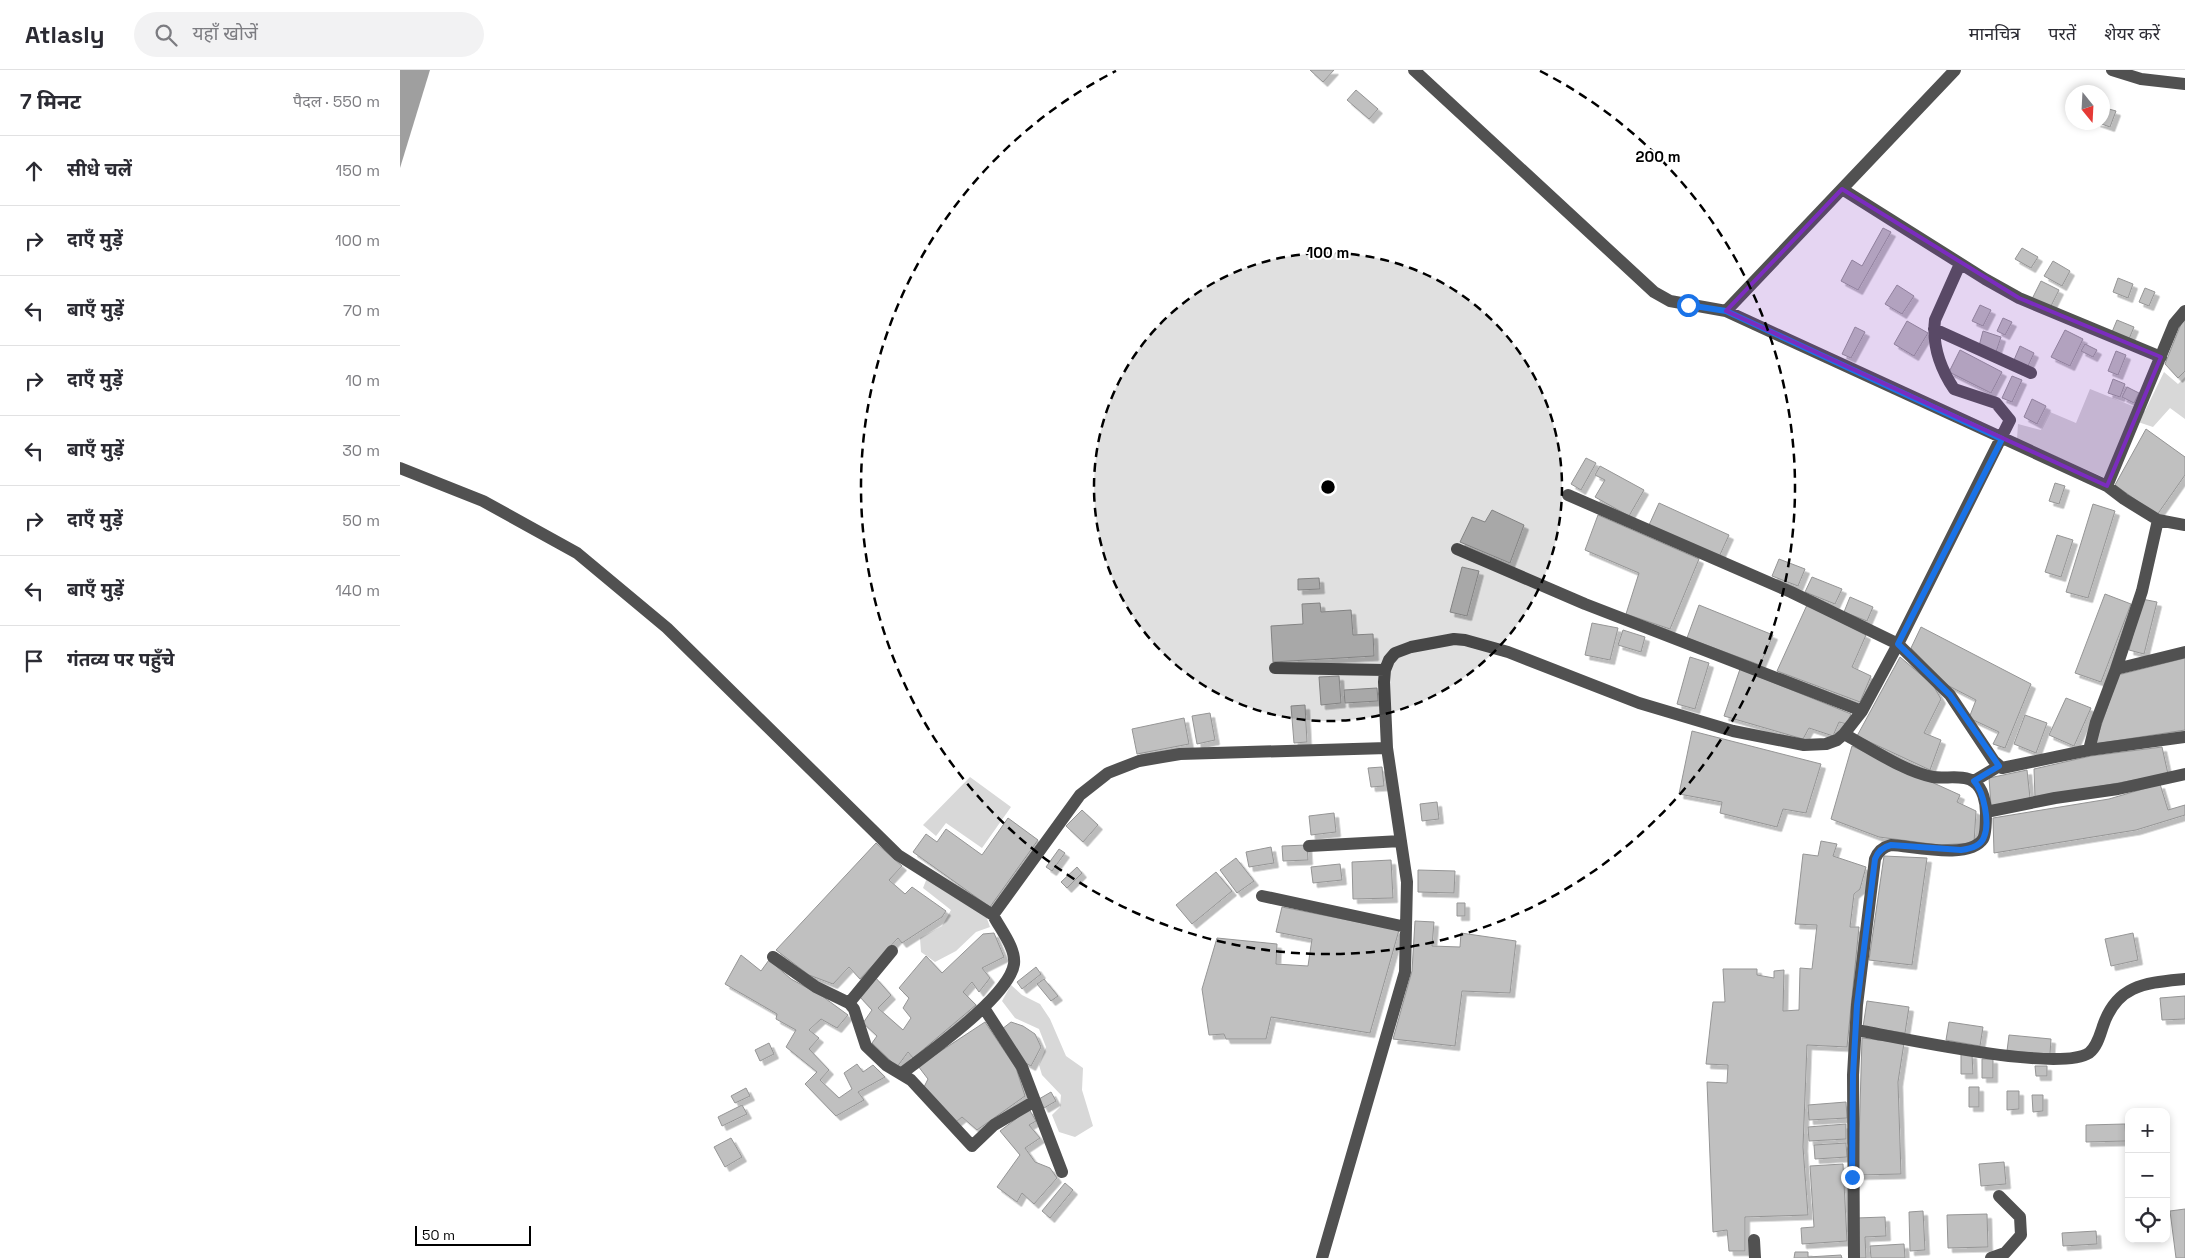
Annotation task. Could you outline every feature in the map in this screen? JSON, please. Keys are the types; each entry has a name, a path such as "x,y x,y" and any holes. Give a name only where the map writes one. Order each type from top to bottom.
{"street":[{"path":"1414,70 1654,292 1670,302 1726,311 2107,486 2158,520 2185,525"},
{"path":"1726,311 1955,70"},
{"path":"2112,70 2141,79 2185,84"},
{"path":"1842,189 1960,264 2019,298 2161,357"},
{"path":"1322,1258 1405,972 1407,882 1387,748 1385,670 1389,660 1395,653 1411,647 1454,639 1465,640 1508,652 1639,703 1733,731 1804,744 1826,744 1837,740 1862,711 1898,644 2010,420 1996,403 1954,389 1940,366 1934,320 1960,264"},
{"path":"2107,486 2174,324 2185,311"},
{"path":"1934,329 2031,373"},
{"path":"400,468 483,501 577,553 667,628 898,855 993,915 1013,952 1014,964 1011,972 984,1008 901,1074"},
{"path":"1568,495 1790,592 1898,644 1950,695 1999,766 2008,768 2089,750 2185,737"},
{"path":"2089,750 2096,722 2142,591 2158,520"},
{"path":"1457,549 1584,604 1862,711"},
{"path":"2116,669 2185,652"},
{"path":"1275,668 1385,670"},
{"path":"1844,734 1911,770 1930,777 1967,778 1974,781 1980,788 1986,812 1984,837 1970,849 1942,850 1891,845 1885,846 1877,853 1856,1030 1852,1177 1854,1258"},
{"path":"993,915 1080,795 1108,773 1139,761 1180,754 1387,748"},
{"path":"1974,781 1999,766"},
{"path":"1986,812 2055,798 2118,789 2185,774"},
{"path":"1309,846 1401,841"},
{"path":"1262,896 1406,927"},
{"path":"849,1003 892,951"},
{"path":"773,956 816,987 849,1003 854,1009 866,1046 886,1065 911,1080 972,1146 994,1125 1035,1100"},
{"path":"1856,1030 1993,1054 2036,1058 2074,1057 2090,1052 2096,1045 2106,1018 2114,1003 2123,994 2146,984 2185,979"},
{"path":"984,1008 1019,1062 1062,1172"},
{"path":"1991,1258 2005,1253 2021,1235 2020,1217 1999,1196"},
{"path":"1754,1240 1755,1258"}],"highlighted area":[{"path":"1842,189 2019,298 2161,357 2107,486 1726,311"}],"shaded area":[{"path":"400,70 430,70 400,168"},
{"path":"2164,372 2178,384 2185,377 2185,419 2170,408 2153,427 2129,419 2105,478 2017,439 2018,424 2041,430 2050,412 2076,423 2090,389 2145,411"},
{"path":"970,777 1011,807 982,848 946,823 936,836 923,825"},
{"path":"927,878 986,916 990,927 976,932 956,951 935,962 921,952 920,938 942,926 951,910 923,888"},
{"path":"1011,985 1022,995 1040,1004 1050,1019 1066,1056 1083,1068 1082,1090 1093,1126 1075,1137 1059,1132 1052,1115 1060,1107 1061,1095 1042,1075 1039,1065 1046,1047 1039,1029 1015,1018 1002,1001"}],"building":[{"path":"1310,70 1334,70 1323,82"},
{"path":"1356,90 1378,109 1369,119 1347,100"},
{"path":"2110,109 2116,111 2110,127"},
{"path":"1883,228 1891,232 1858,290 1841,281 1852,260 1862,266"},
{"path":"2022,248 2038,257 2031,268 2015,259"},
{"path":"2053,261 2070,271 2062,286 2044,276"},
{"path":"2118,278 2133,284 2128,298 2113,292"},
{"path":"2041,281 2059,290 2050,308 2032,299"},
{"path":"1897,285 1914,296 1902,314 1885,304"},
{"path":"2145,288 2155,292 2149,306 2139,302"},
{"path":"1980,305 1991,310 1983,326 1972,321"},
{"path":"2003,318 2012,322 2005,335 1997,331"},
{"path":"2117,320 2134,327 2129,339 2112,332"},
{"path":"2185,320 2185,371 2178,378 2165,364 2181,324"},
{"path":"1907,321 1928,333 1914,356 1894,344"},
{"path":"1855,327 1865,332 1851,358 1842,354"},
{"path":"2065,330 2083,339 2070,366 2051,357"},
{"path":"1983,331 2001,337 1996,352 1979,346"},
{"path":"2085,344 2097,350 2093,357 2081,351"},
{"path":"2020,346 2034,353 2028,366 2014,360"},
{"path":"1960,350 2002,372 1991,393 1949,372"},
{"path":"2116,351 2126,355 2118,375 2108,371"},
{"path":"2012,376 2022,380 2012,402 2002,398"},
{"path":"2113,379 2125,384 2120,397 2108,393"},
{"path":"2127,387 2139,393 2134,403 2122,397"},
{"path":"2032,399 2046,406 2037,424 2024,417"},
{"path":"2146,429 2185,457 2185,475 2157,515 2115,485"},
{"path":"1586,458 1596,463 1581,490 1571,484"},
{"path":"1600,466 1644,490 1629,516 1595,497 1605,480 1595,475"},
{"path":"2055,483 2065,486 2059,504 2049,501"},
{"path":"1659,503 1729,535 1719,557 1649,525"},
{"path":"2093,504 2115,511 2088,598 2066,592"},
{"path":"1492,510 1524,525 1510,563 1460,542 1472,517 1485,522"},
{"path":"1598,515 1699,559 1670,629 1626,614 1639,573 1585,550"},
{"path":"2057,535 2073,540 2061,577 2045,572"},
{"path":"1779,559 1805,569 1798,586 1772,576"},
{"path":"1462,567 1479,571 1467,616 1450,612"},
{"path":"1812,577 1842,589 1835,604 1805,592"},
{"path":"1319,578 1320,589 1298,590 1298,579"},
{"path":"2105,594 2131,604 2101,682 2075,673"},
{"path":"1850,597 1873,607 1867,621 1844,612"},
{"path":"2142,599 2157,602 2144,654 2129,650"},
{"path":"1320,603 1321,612 1351,610 1353,635 1373,634 1374,656 1273,662 1271,626 1303,624 1302,604"},
{"path":"1699,605 1773,635 1760,665 1687,638"},
{"path":"1807,605 1866,635 1852,667 1871,676 1860,702 1777,671"},
{"path":"1592,623 1618,628 1610,660 1585,655"},
{"path":"1921,627 2031,684 2005,748 1993,744 1999,732 1969,718 1976,700 1947,685 1911,648"},
{"path":"1623,630 1645,637 1641,652 1618,645"},
{"path":"1690,657 1709,663 1695,709 1677,704"},
{"path":"1900,657 1933,685 1941,699 1924,733 1941,740 1930,770 1857,736"},
{"path":"2185,658 2185,730 2095,744 2118,675"},
{"path":"1740,669 1851,714 1847,724 1839,722 1833,736 1809,728 1803,739 1724,716"},
{"path":"1339,676 1341,703 1321,705 1319,677"},
{"path":"1377,688 1378,701 1345,703 1344,690"},
{"path":"2066,698 2091,708 2074,746 2049,735"},
{"path":"1305,705 1307,742 1294,743 1291,706"},
{"path":"1210,713 1215,740 1197,744 1192,716"},
{"path":"2025,715 2047,723 2036,753 2014,744"},
{"path":"1184,718 1189,744 1137,754 1132,729"},
{"path":"1692,731 1821,764 1806,813 1783,809 1777,827 1720,813 1722,802 1679,794"},
{"path":"1852,746 1960,795 1957,802 1976,811 1974,843 1939,845 1879,837 1831,819"},
{"path":"2162,747 2168,774 2035,798 2034,769 2091,756"},
{"path":"1382,767 1384,786 1371,787 1368,768"},
{"path":"2027,770 2030,798 1991,806 1989,778"},
{"path":"2160,784 2168,810 2185,805 2185,815 2136,830 1994,853 1993,818 2109,799"},
{"path":"1437,802 1439,819 1422,821 1420,804"},
{"path":"1082,810 1098,825 1083,842 1066,826"},
{"path":"1334,813 1336,832 1311,835 1309,816"},
{"path":"1008,818 1038,840 990,907 913,852 926,834 937,842 946,829 982,855"},
{"path":"1821,841 1837,844 1833,856 1866,867 1860,889 1854,894 1850,927 1859,927 1847,1047 1807,1045 1803,1147 1808,1215 1745,1217 1745,1251 1729,1251 1727,1230 1713,1232 1707,1082 1727,1083 1728,1065 1706,1064 1713,1002 1725,1002 1723,969 1757,969 1757,975 1774,978 1774,971 1784,970 1783,1011 1799,1010 1800,968 1812,969 1817,925 1795,924 1803,854 1818,856"},
{"path":"876,843 902,866 889,880 905,894 912,887 946,911 942,917 902,943 898,938 860,979 849,967 833,984 809,975 776,950"},
{"path":"1307,845 1308,860 1283,861 1282,846"},
{"path":"1271,847 1274,863 1249,867 1246,852"},
{"path":"1059,849 1065,853 1052,871 1046,867"},
{"path":"1884,856 1927,858 1912,965 1869,960"},
{"path":"1236,858 1254,881 1237,893 1220,870"},
{"path":"1391,860 1393,898 1353,899 1352,862"},
{"path":"1340,864 1342,880 1313,883 1311,867"},
{"path":"1077,867 1082,873 1067,888 1061,882"},
{"path":"1418,870 1455,871 1454,893 1418,892"},
{"path":"1216,872 1232,891 1192,924 1176,905"},
{"path":"1457,903 1465,903 1465,916 1457,916"},
{"path":"1282,907 1399,930 1370,1033 1271,1017 1266,1039 1226,1039 1224,1034 1209,1035 1202,989 1217,938 1277,944 1276,964 1308,966 1312,939 1276,932"},
{"path":"1415,921 1434,922 1432,946 1460,947 1461,933 1516,941 1510,993 1462,991 1455,1046 1393,1039 1412,971"},
{"path":"994,933 1004,957 982,968 990,978 979,992 972,982 963,992 976,1005 913,1058 908,1052 897,1067 872,1043 877,1036 863,1023 872,1010 859,996 875,977 891,995 878,1008 903,1030 911,1018 903,1008 909,998 899,988 926,956 942,973 983,934"},
{"path":"2133,933 2138,960 2111,966 2105,939"},
{"path":"741,955 761,971 769,960 791,979 822,996 848,1015 837,1028 821,1019 809,1030 819,1038 809,1049 829,1070 820,1080 839,1098 852,1089 844,1073 857,1064 863,1072 873,1065 885,1077 858,1092 864,1100 836,1116 805,1084 817,1072 786,1047 796,1030 776,1019 777,1014 725,984"},
{"path":"1036,967 1041,974 1022,989 1017,982"},
{"path":"1044,979 1058,996 1051,1001 1037,984"},
{"path":"2185,996 2185,1019 2162,1020 2160,998"},
{"path":"1867,1001 1909,1007 1905,1033 1863,1027"},
{"path":"985,1022 1016,1068 1025,1096 977,1130 962,1117 956,1122 924,1087 928,1079 918,1066"},
{"path":"1011,1022 1023,1026 1035,1034 1041,1047 1031,1066 1022,1061 1002,1029"},
{"path":"1949,1022 1983,1027 1980,1046 1946,1040"},
{"path":"2009,1035 2051,1039 2050,1054 2007,1051"},
{"path":"1862,1038 1904,1043 1898,1082 1901,1174 1858,1175"},
{"path":"769,1043 774,1054 760,1061 755,1050"},
{"path":"1961,1054 1972,1054 1973,1074 1961,1074"},
{"path":"1982,1059 1993,1059 1993,1078 1982,1078"},
{"path":"2035,1066 2047,1066 2047,1076 2036,1076"},
{"path":"1969,1087 1979,1087 1979,1107 1969,1107"},
{"path":"746,1088 750,1096 735,1103 731,1096"},
{"path":"2007,1091 2019,1091 2019,1109 2007,1110"},
{"path":"1051,1092 1056,1101 1044,1108 1039,1099"},
{"path":"2032,1095 2043,1095 2043,1111 2033,1112"},
{"path":"1846,1102 1847,1118 1809,1120 1808,1105"},
{"path":"742,1105 747,1114 722,1126 718,1117"},
{"path":"1029,1109 1036,1121 1029,1125 1040,1138 1025,1148 1035,1162 1050,1168 1057,1178 1034,1204 1022,1193 1017,1202 997,1187 1020,1155 1000,1131"},
{"path":"1846,1124 1846,1139 1809,1141 1808,1127"},
{"path":"2125,1124 2125,1141 2086,1142 2086,1125"},
{"path":"731,1138 742,1157 725,1167 714,1147"},
{"path":"1846,1143 1847,1157 1815,1159 1814,1145"},
{"path":"2004,1162 2006,1184 1981,1186 1979,1164"},
{"path":"1843,1164 1847,1241 1802,1244 1801,1228 1814,1227 1810,1166"},
{"path":"1065,1183 1073,1190 1050,1218 1042,1211"},
{"path":"2185,1209 2185,1258 2176,1258 2170,1211"},
{"path":"1923,1211 1925,1250 1910,1251 1909,1212"},
{"path":"1987,1214 1988,1247 1948,1248 1947,1215"},
{"path":"1885,1217 1886,1236 1865,1237 1866,1258 1858,1258 1856,1218"},
{"path":"2096,1231 2097,1244 2063,1246 2062,1233"},
{"path":"1904,1244 1905,1258 1871,1258 1870,1246"},
{"path":"1795,1252 1808,1252 1808,1257 1841,1255 1842,1258 1794,1258"}],"route":[{"path":"1688,305 1726,311 2002,439 1898,644 1950,695 1999,766 1974,781 1980,788 1986,812 1984,837 1978,844 1970,849 1961,850 1891,845 1885,846 1877,853 1857,1005 1853,1075 1852,1177"}]}
